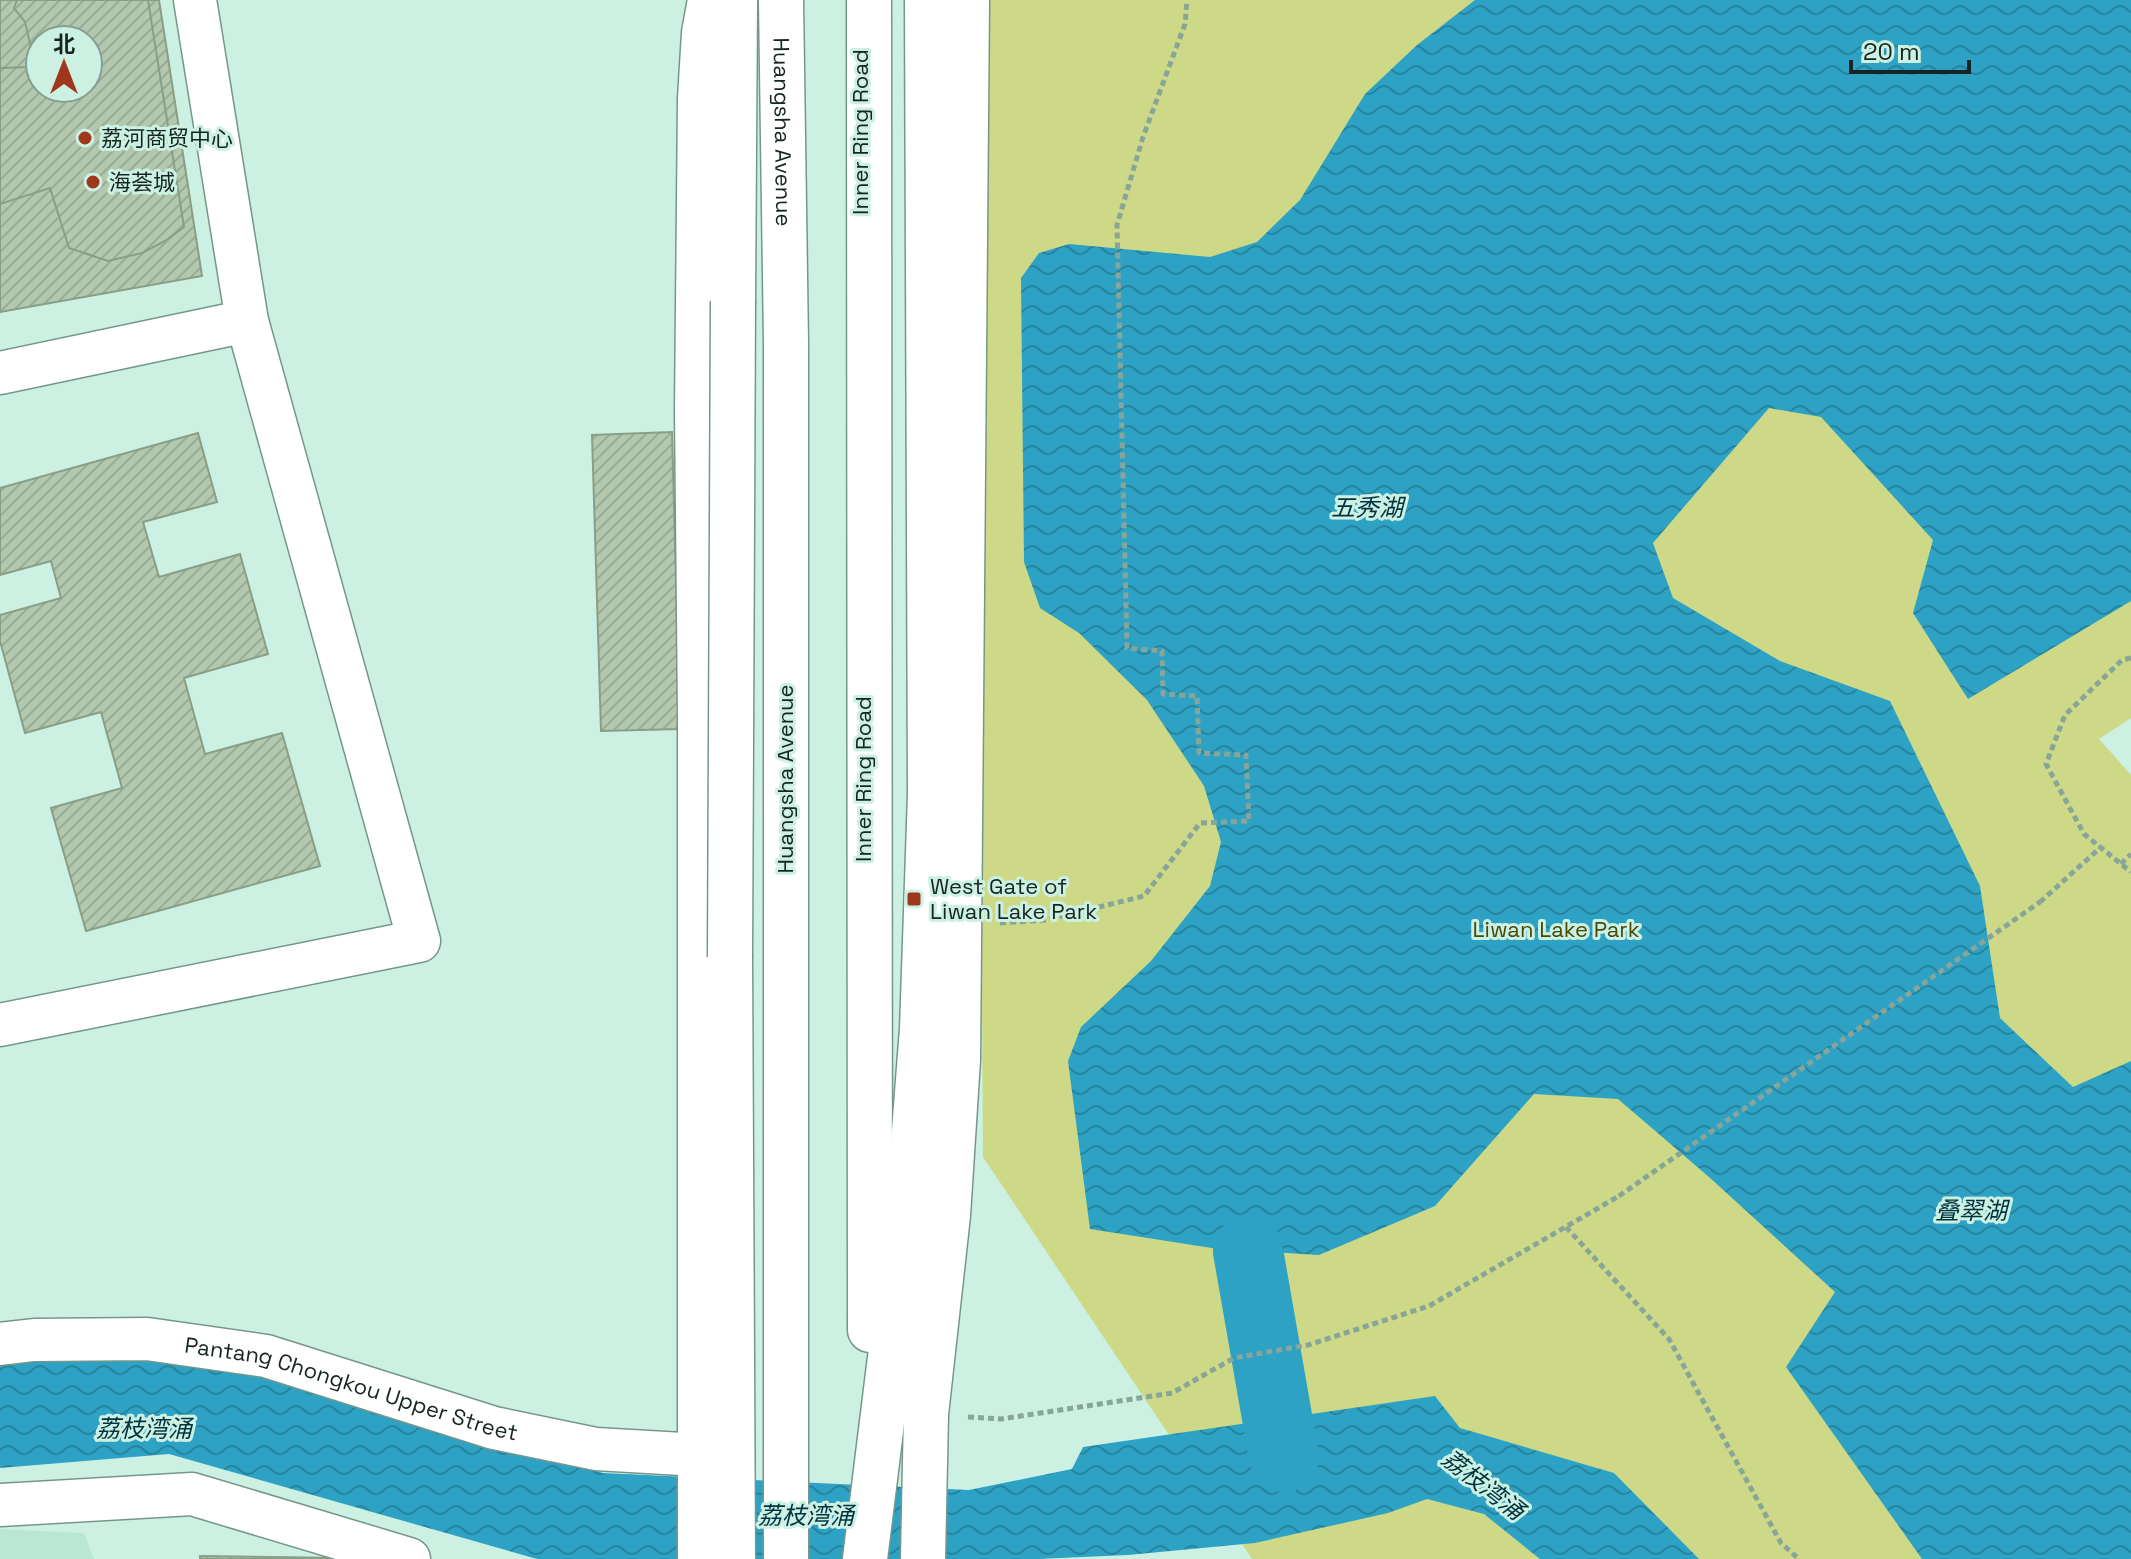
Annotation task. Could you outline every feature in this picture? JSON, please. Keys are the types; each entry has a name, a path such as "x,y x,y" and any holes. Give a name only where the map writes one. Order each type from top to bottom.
{"main road":[{"path":"700,1559 697,395 700,98 704,33 710,0"},
{"path":"735,0 780,53"},
{"path":"733,1559 730,957 735,0"},
{"name":"Huangsha Avenue","path":"781,0 786,344 786,1559"},
{"path":"789,0 793,1559"},
{"name":"Inner Ring Road","path":"860,0 866,1559"},
{"path":"866,1559 870,1475 869,0"},
{"path":"866,1559 907,1221 922,1029 930,794 927,0"},
{"path":"923,1559 926,1429 948,1215 958,1060 967,0"}],"street":[{"path":"0,1025 419,941 247,321 195,0"},
{"path":"0,373 247,321"},
{"path":"699,777 785,779"},
{"name":"Pantang Chongkou Upper Street","path":"0,1344 34,1340 147,1339 266,1356 494,1428 596,1449 700,1459"},
{"path":"0,1505 192,1494 409,1559"}],"path":[{"path":"990,924 1046,920 1144,896 1200,823 1249,821 1246,755 1199,753 1197,696 1163,694 1162,651 1127,648 1117,225 1143,137 1185,24 1187,0"},
{"path":"2131,658 2122,660 2065,715 2046,764 2084,834 2131,872"},
{"path":"926,1429 1172,1393 1234,1358 1308,1345 1429,1306 1619,1196 2040,902 2101,847"},
{"path":"2121,864 2131,854"},
{"path":"1566,1227 1669,1339 1781,1543 1799,1559"}],"shaded area":[{"path":"0,1529 84,1533 94,1559 0,1559"}],"green space":[{"name":"Liwan Lake Park","path":"975,0 2131,0 2131,718 2099,739 2131,775 2131,1559 1252,1559 983,1157"}],"water":[{"name":"五秀湖","path":"1475,0 2131,0 2131,601 1968,699 1913,613 1933,540 1821,417 1769,408 1653,543 1673,598 1780,661 1890,701 1980,886 2000,1018 2073,1087 2131,1061 2131,1559 1922,1559 1786,1367 1835,1292 1618,1099 1534,1094 1435,1206 1319,1255 1218,1249 1090,1229 1068,1061 1081,1027 1151,961 1210,886 1221,842 1204,786 1147,700 1079,633 1040,608 1024,562 1021,278 1039,253 1069,244 1210,257 1257,242 1300,200 1365,94 1417,45"},
{"name":"荔枝湾涌","path":"147,1339 603,1473 969,1490 1072,1469 1083,1447 1435,1396 1460,1428 1614,1473 1699,1559 1540,1559 1484,1514 1427,1499 1388,1513 1255,1543 1128,1555 1038,1559 537,1559 169,1454 0,1468 0,1349"}],"building":[{"name":"荔河商贸中心","path":"0,0 159,0 202,276 0,312"},
{"name":"荔河商贸中心","path":"17,0 148,0 184,227 165,241 142,253 108,261 69,248 50,188 0,204 0,68 24,67 24,104 104,104 104,24 25,22 14,8"},
{"path":"672,432 680,729 601,731 592,435"},
{"path":"198,433 217,502 143,522 159,577 240,554 268,654 184,678 205,754 282,733 320,866 86,931 51,808 122,788 101,712 25,733 0,641 0,615 61,598 51,561 0,575 0,488"},
{"path":"200,1556 341,1558 341,1559 200,1559"}],"waterway":[{"path":"1248,1251 1284,1457"}],"place":[{"name":"荔河商贸中心","path":"85,138"},
{"name":"海荟城","path":"93,182"},
{"name":"West Gate of Liwan Lake Park","path":"914,899"}],"water label":[{"name":"叠翠湖","path":"1971,1211"}]}
